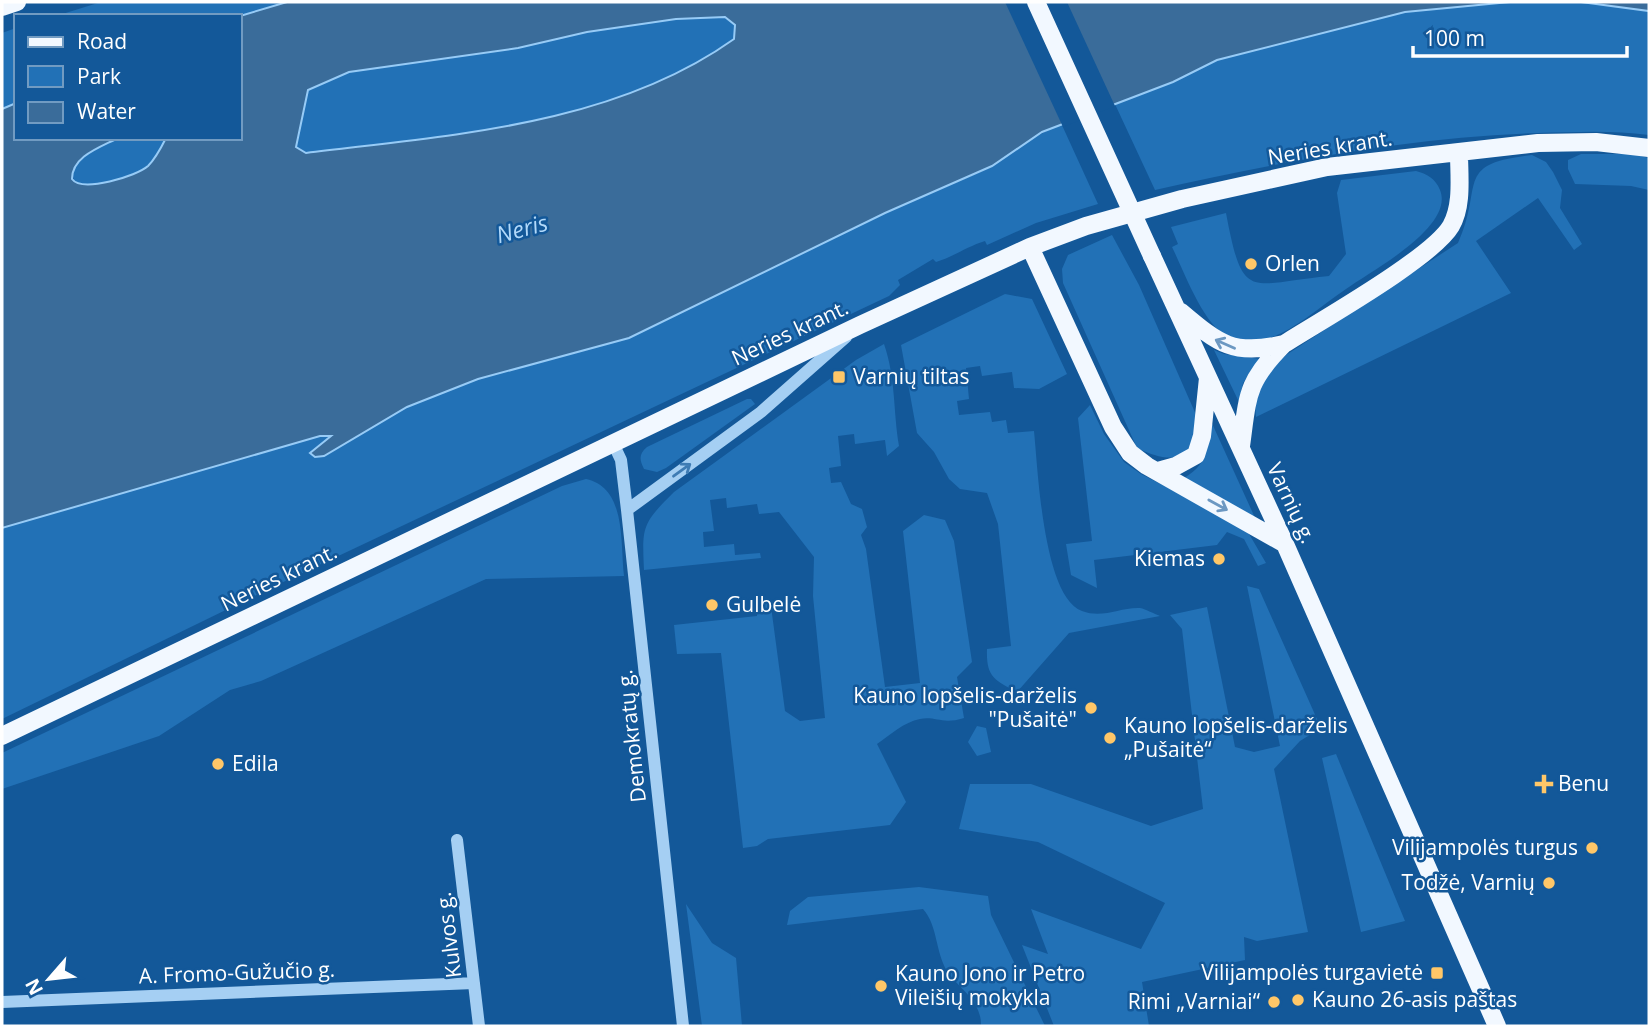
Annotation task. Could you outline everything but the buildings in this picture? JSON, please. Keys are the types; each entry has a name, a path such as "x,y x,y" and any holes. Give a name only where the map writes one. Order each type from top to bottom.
{"main road":[{"path":"2,7 17,2"},
{"name":"Varnių g.","path":"1036,2 1286,544 1497,1026"},
{"name":"Neries krant.","path":"2,736 860,325 1030,247 1086,226 1182,198 1327,167 1555,143 1596,142 1649,148"},
{"path":"1241,447 1248,390 1264,364 1284,344 1438,241 1451,226 1457,211 1460,152"},
{"path":"1030,247 1120,442 1130,453 1158,471 1286,544"},
{"path":"1177,309 1224,345 1257,351 1284,344"},
{"path":"1158,471 1176,466 1196,455 1202,436 1208,376"}],"street":[{"path":"627,510 761,412 860,325"},
{"name":"Demokratų g.","path":"613,443 621,460 683,1026"},
{"name":"Kulvos g.","path":"457,840 480,1026"},
{"name":"A. Fromo-Gužučio g.","path":"2,1002 474,983"}],"green space":[{"path":"101,2 287,2 242,15 62,14"},
{"path":"1510,2 1581,2 1649,11 1649,135 1621,132 1538,133 1393,145 1297,161 1155,190 1114,102 1173,82 1217,60 1405,12"},
{"path":"725,17 735,25 734,39 686,68 636,91 583,109 528,122 416,140 306,153 296,147 308,90 349,72 518,48 587,32 676,19"},
{"path":"14,29 14,104 2,109 2,33"},
{"path":"1061,123 1098,204 1036,223 987,245 985,241 979,243 936,262 933,259 898,280 900,285 889,296 279,584 2,719 2,528 320,436 332,436 324,456 407,407 478,379 629,338 885,213 992,167 1015,148"},
{"path":"114,140 165,140 153,160 142,170 101,183 75,183 72,173 80,161"},
{"path":"1581,154 1633,154 1649,158 1649,190 1631,186 1575,184 1568,169 1568,160"},
{"path":"1532,155 1546,162 1553,172 1562,190 1560,208 1582,244 1574,250 1538,198 1476,241 1511,293 1256,417 1254,391 1283,357 1458,243 1466,223 1475,180 1481,171 1490,164"},
{"path":"1416,171 1430,177 1440,190 1441,204 1435,219 1423,233 1391,260 1296,325 1264,340 1235,340 1219,331 1202,310 1172,247 1178,244 1171,227 1226,213 1238,262 1245,275 1254,281 1281,282 1329,276 1346,254 1337,193 1341,180"},
{"path":"1112,235 1139,285 1197,417 1193,443 1180,456 1161,457 1137,448 1063,283 1062,269 1068,255"},
{"path":"1005,294 1032,299 1067,374 1039,389 1014,388 1012,372 982,376 980,366 966,368 969,399 957,401 959,415 990,412 992,422 1006,420 1008,433 1034,431 1045,530 1059,582 1069,601 1082,611 1090,613 1140,608 1160,616 1069,633 1017,692 993,676 987,658 987,649 1011,646 998,524 987,493 960,489 949,479 934,452 917,433 901,345"},
{"path":"884,344 892,382 899,446 887,456 885,440 855,444 854,434 838,436 841,466 829,468 831,483 841,482 851,504 862,509 867,527 861,535 866,549 885,687 920,683 903,531 924,515 945,520 954,541 972,662 957,677 964,718 950,721 926,718 914,721 897,729 877,744 906,802 890,825 768,839 757,846 743,848 721,653 677,654 674,625 757,616 756,600 763,597 770,599 785,711 800,721 825,718 813,596 814,557 779,512 759,514 757,504 727,508 726,498 710,500 714,531 703,532 704,547 734,544 735,555 760,553 761,558 644,570 643,544 646,526 674,492 856,360"},
{"path":"1214,350 1260,359 1243,383 1239,402"},
{"path":"751,399 755,404 666,468 657,472 644,469 641,457 647,447"},
{"path":"1090,405 1104,434 1124,462 1141,474 1245,527 1266,563 1258,566 1244,539 1227,532 1217,545 1094,560 1097,588 1071,575 1066,544 1092,541 1078,418"},
{"path":"1210,419 1256,520 1179,481 1196,469 1205,456"},
{"path":"586,479 599,484 609,493 615,505 621,533 624,576 486,579 261,681 230,690 159,736 2,789 2,753 562,486"},
{"path":"1247,586 1259,589 1321,728 1300,741 1274,769 1308,932 1257,941 1244,937 1245,960 1142,982 1149,1026 1054,1026 1022,945 1048,954 1031,909 1141,949 1165,903 1038,842 959,829 970,784 1031,784 1151,826 1203,809 1182,629 1170,615 1207,607 1235,747 1254,752 1280,746"},
{"path":"977,726 986,728 991,752 977,756 968,742"},
{"path":"1336,754 1405,921 1361,932 1322,758"},
{"path":"919,887 988,896 991,915 1045,1026 981,1026 974,1002 952,978 943,963 931,923 923,909 787,925 790,911 808,897"},
{"path":"686,904 712,943 736,958 742,1026 702,1026"}],"water":[{"name":"Neris","path":"287,2 1510,2 1405,12 1217,60 1173,82 1042,132 992,166 885,213 629,338 478,379 407,407 324,456 315,457 310,453 331,436 320,436 2,528 2,109 14,104 14,140 114,140 82,158 73,171 72,179 78,183 110,182 142,170 165,140 242,140 242,15","holes":["725,17 735,25 734,39 686,68 636,91 583,109 528,122 416,140 306,153 296,147 308,90 349,72 518,48 587,32 676,19"]},
{"path":"1581,2 1649,2 1649,11"}],"pier":[{"path":"1005,2 1067,2 1115,106 1063,127"}],"place":[{"name":"Orlen","path":"1251,264"},
{"name":"Varnių tiltas","path":"839,377"},
{"name":"Kiemas","path":"1219,559"},
{"name":"Gulbelė","path":"712,605"},
{"name":"Kauno lopšelis-darželis \"Pušaitė\"","path":"1091,708"},
{"name":"Kauno lopšelis-darželis „Pušaitė“","path":"1110,738"},
{"name":"Edila","path":"218,764"},
{"name":"Benu","path":"1544,784"},
{"name":"Vilijampolės turgus","path":"1592,848"},
{"name":"Todžė, Varnių","path":"1549,883"},
{"name":"Vilijampolės turgavietė","path":"1437,973"},
{"name":"Kauno Jono ir Petro Vileišių mokykla","path":"881,986"},
{"name":"Kauno 26-asis paštas","path":"1298,1000"},
{"name":"Rimi „Varniai“","path":"1274,1002"}]}
